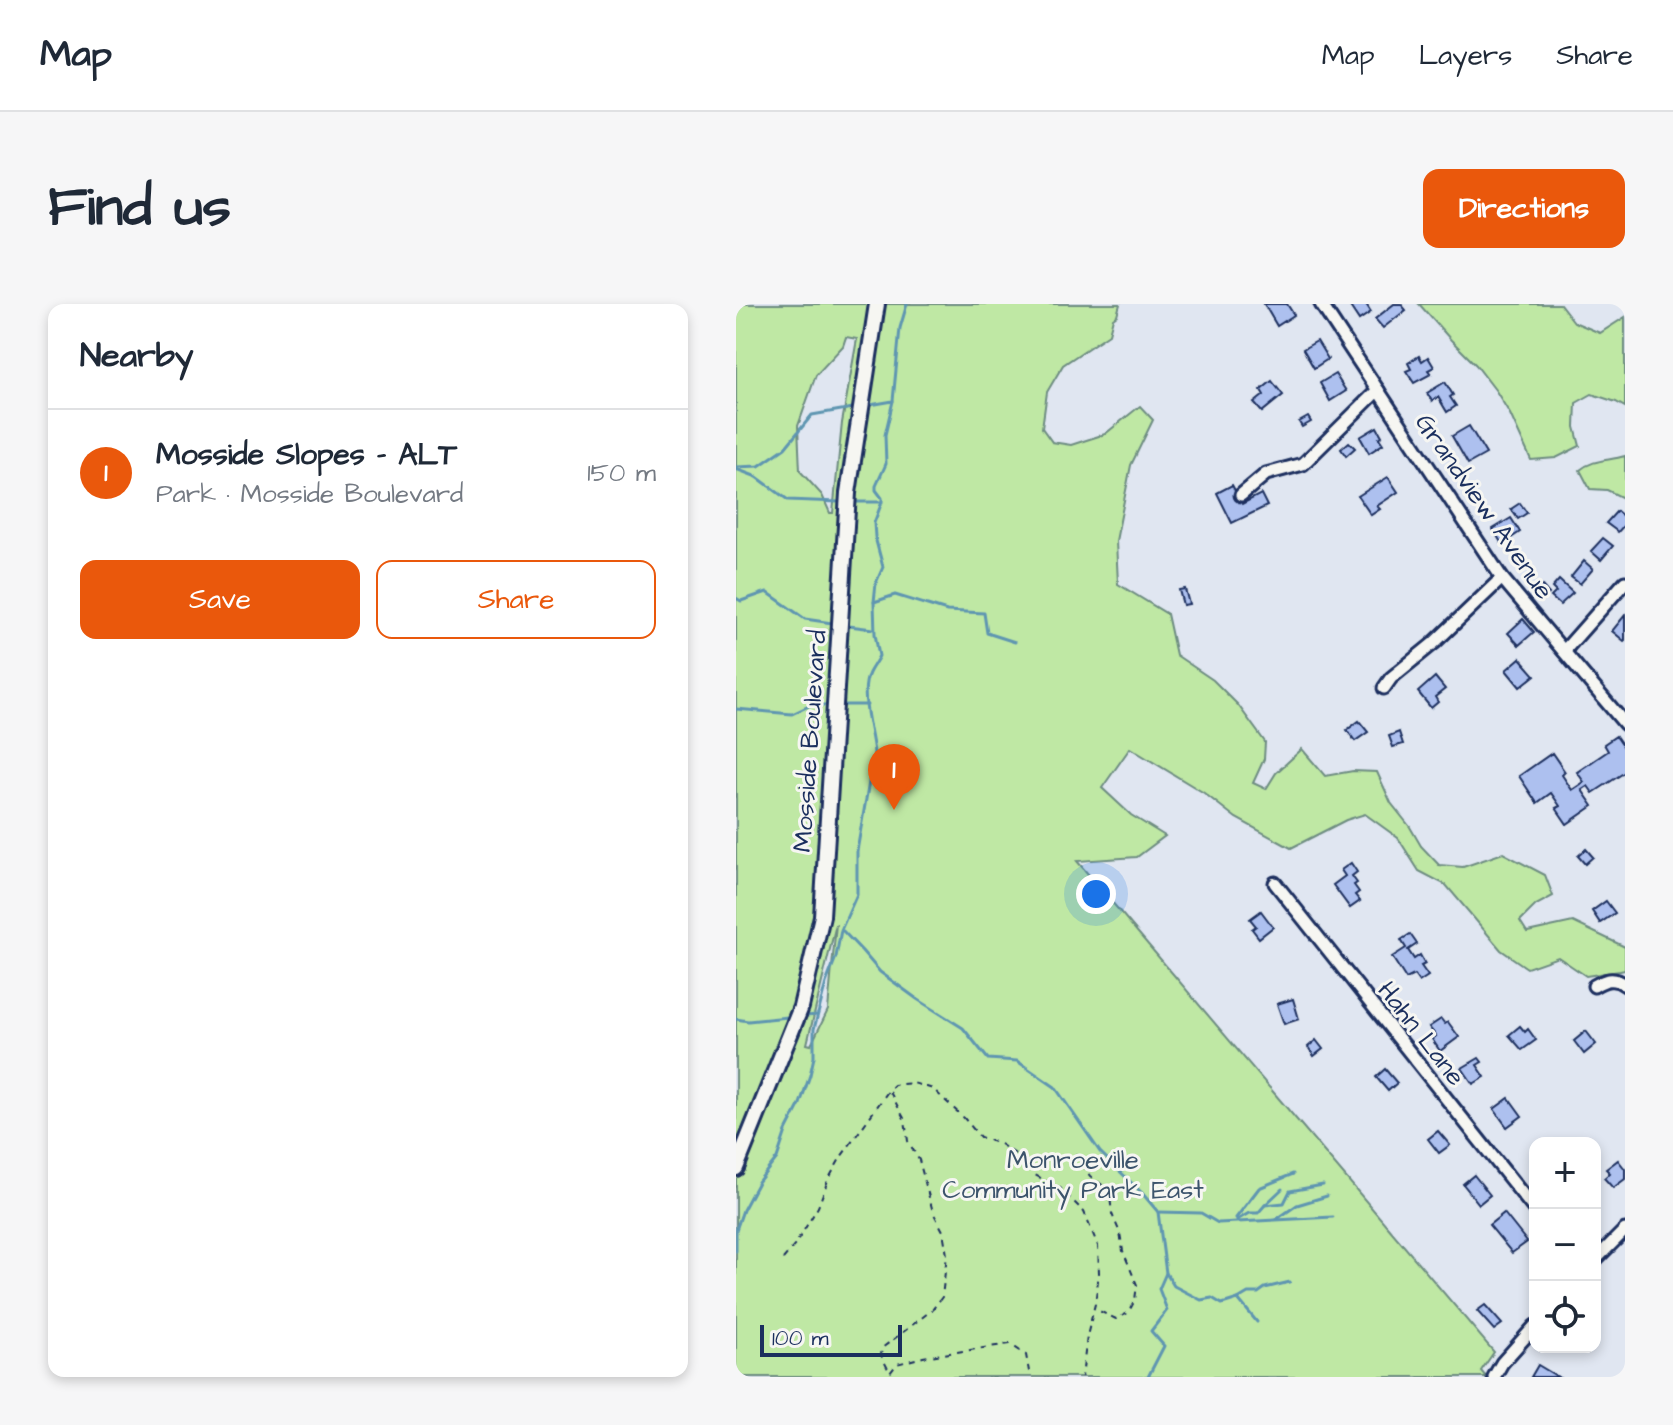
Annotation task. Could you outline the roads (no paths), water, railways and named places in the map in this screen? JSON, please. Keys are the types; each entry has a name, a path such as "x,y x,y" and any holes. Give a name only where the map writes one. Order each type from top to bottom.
{"main road":[{"name":"Mosside Boulevard","path":"736,1168 801,1007 822,916 848,493 877,304"}],"street":[{"name":"Grandview Avenue","path":"1321,304 1502,578 1625,724"},
{"path":"1241,495 1266,474 1303,464 1378,390"},
{"path":"1384,688 1391,678 1455,624 1502,578"},
{"path":"1564,651 1625,582"},
{"name":"Hahn Lane","path":"1275,883 1534,1209"},
{"path":"1594,986 1610,979 1625,985"},
{"path":"1601,1254 1625,1230"},
{"path":"1494,1377 1502,1363 1529,1333"}],"waterway":[{"path":"736,1251 736,1230 743,1210 758,1182 777,1158 810,1075 814,1057 814,1029 841,930 857,894 857,851 874,753 865,691 869,673 879,656 874,602 876,583 883,567 874,523 882,498 876,486 886,464 885,435 893,401 900,328 907,304"},
{"path":"870,405 893,401"},
{"path":"736,467 759,466 785,448 812,415 853,408"},
{"path":"736,469 757,477 788,500 839,502"},
{"path":"856,502 881,502"},
{"path":"736,598 741,601 767,592 805,619 832,623"},
{"path":"874,602 895,595 947,611 984,613 987,633 1015,642"},
{"path":"849,626 873,629"},
{"path":"736,709 792,714 811,705 827,705"},
{"path":"844,705 867,705"},
{"path":"843,931 880,972 963,1028 988,1059 1017,1061 1055,1087 1100,1152 1158,1212 1166,1273 1159,1289 1167,1310 1151,1331 1164,1346 1148,1377"},
{"path":"806,1016 817,1015"},
{"path":"736,1019 748,1021 788,1017"},
{"path":"1236,1218 1259,1188 1293,1174"},
{"path":"1237,1220 1249,1213 1258,1213 1265,1205 1284,1203 1290,1191 1323,1185"},
{"path":"1265,1205 1282,1189"},
{"path":"1277,1219 1297,1205 1327,1196"},
{"path":"1158,1212 1201,1213 1218,1223 1333,1217"},
{"path":"1166,1273 1174,1286 1201,1300 1212,1298 1222,1304 1238,1299 1257,1322"},
{"path":"1238,1299 1248,1293 1258,1293 1265,1288 1290,1282"}],"place":[{"name":"Mosside Slopes - ALT","path":"894,810"}],"park label":[{"name":"Monroeville Community Park East","path":"1073,1174"}]}
